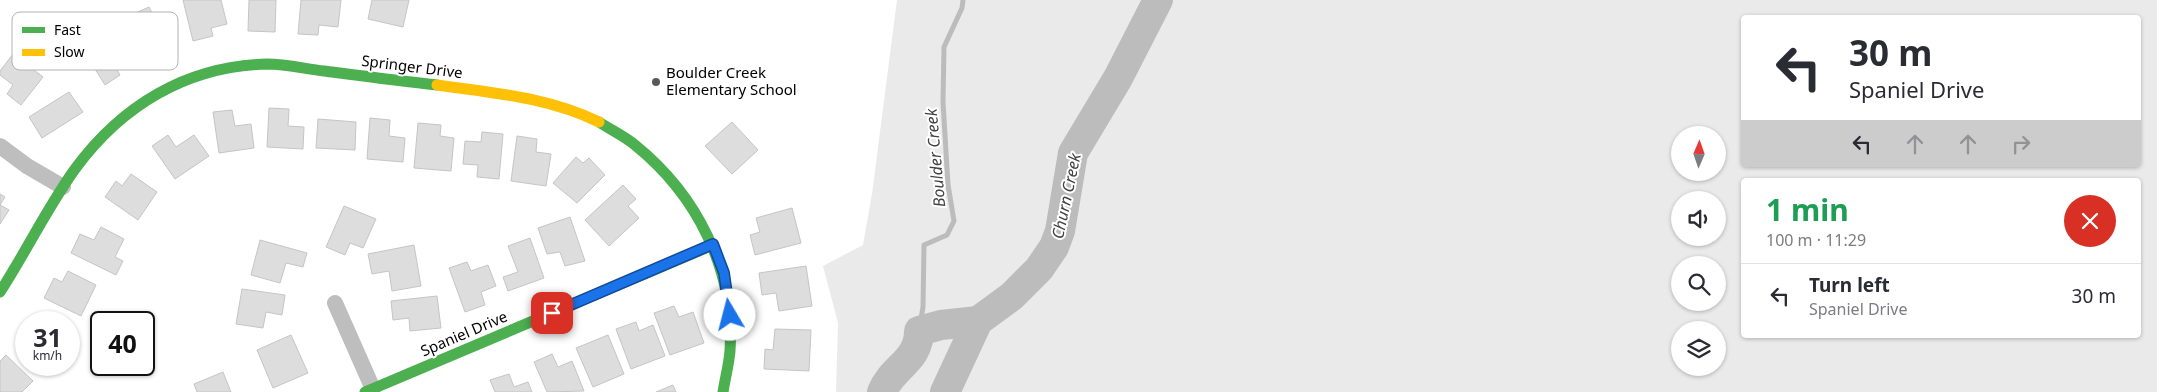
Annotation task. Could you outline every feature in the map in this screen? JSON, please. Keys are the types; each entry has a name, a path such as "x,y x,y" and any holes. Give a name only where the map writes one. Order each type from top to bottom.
{"street":[{"name":"Springer Drive","path":"0,292 63,187 89,151 104,135 130,113 161,92 205,72 270,64 527,97 563,107 599,122 645,153 690,201 713,244 724,273 730,315 728,359 723,392"},
{"path":"0,146 27,166 63,187"},
{"name":"Spaniel Drive","path":"369,390 713,244"},
{"path":"335,303 369,390"}],"shaded area":[{"path":"897,0 2157,0 2157,392 836,392 838,323 823,266 863,245 872,194"}],"building":[{"path":"183,0 221,0 227,24 211,28 213,36 193,41"},
{"path":"249,0 276,0 275,32 248,31"},
{"path":"301,0 341,0 338,27 319,25 318,35 298,34"},
{"path":"372,0 409,0 403,27 368,19"},
{"path":"149,7 151,12 138,12"},
{"path":"12,55 12,70 34,70 43,77 21,105 7,94 13,85 0,75 0,71"},
{"path":"96,70 117,70 120,75 105,85"},
{"path":"69,92 83,112 42,138 29,117"},
{"path":"269,108 289,109 288,126 304,127 303,149 267,147"},
{"path":"232,110 235,126 251,124 254,148 219,153 213,112"},
{"path":"370,118 390,120 389,136 405,138 403,162 367,159"},
{"path":"318,119 356,122 355,150 316,148"},
{"path":"732,122 758,150 732,174 705,146"},
{"path":"418,123 441,125 440,136 454,138 451,171 414,168"},
{"path":"482,132 503,134 499,179 477,177 478,165 463,164 465,141 481,142"},
{"path":"168,135 176,147 194,135 209,156 175,179 152,146"},
{"path":"517,136 537,139 536,152 551,154 546,186 511,181"},
{"path":"576,157 583,163 589,158 605,175 577,203 553,183"},
{"path":"131,174 157,192 138,220 105,197 116,181 122,186"},
{"path":"623,185 636,199 628,206 639,218 609,246 585,220"},
{"path":"0,194 5,197 0,205"},
{"path":"0,205 9,210 0,224"},
{"path":"344,206 376,219 363,248 350,243 345,255 326,247"},
{"path":"792,208 801,243 755,255 750,235 760,232 756,218"},
{"path":"570,217 585,261 565,266 560,252 547,254 538,228"},
{"path":"101,227 124,239 115,257 123,261 116,275 71,253 80,234 94,240"},
{"path":"530,238 544,278 508,291 503,277 518,272 508,246"},
{"path":"260,240 307,253 303,267 286,263 280,283 251,275"},
{"path":"414,245 421,286 392,291 389,271 372,274 368,254"},
{"path":"467,262 471,271 488,265 496,286 481,292 485,305 465,312 449,268"},
{"path":"806,266 812,306 779,311 776,293 762,295 759,273"},
{"path":"68,271 96,285 81,316 80,311 71,311 44,298 54,278 62,282"},
{"path":"242,289 285,295 282,315 266,312 263,328 236,324"},
{"path":"437,296 441,328 410,331 409,318 393,320 391,301"},
{"path":"674,306 679,317 693,312 704,343 670,355 654,313"},
{"path":"636,322 639,331 653,325 665,356 631,369 616,329"},
{"path":"775,329 811,330 809,371 764,369 765,349 773,350"},
{"path":"291,335 308,373 273,388 257,350"},
{"path":"608,335 624,374 593,387 576,348"},
{"path":"552,354 558,367 572,361 584,391 547,392 534,362"},
{"path":"6,355 15,364 15,376 28,376 33,381 22,392 0,392 0,361"},
{"path":"223,372 231,392 197,392 194,384"},
{"path":"509,374 514,387 528,382 532,392 495,392 490,380"},
{"path":"673,385 676,392 656,392"}],"waterway":[{"name":"Boulder Creek","path":"919,331 923,307 924,245 947,235 954,221 948,185 943,102 944,47 962,8 963,0"},
{"name":"Churn Creek","path":"945,392 978,321 1012,296 1039,269 1054,247 1060,231 1073,153 1118,78 1158,0"},
{"name":"Churn Creek","path":"882,392 886,383 915,350 919,331 941,325 978,321"}],"traffic: fast":[{"path":"0,292 65,184 93,146 135,108 183,81 210,72 238,66 267,64 437,85"},
{"path":"599,122 631,142 657,165 677,187 694,211 708,236 726,292 730,321 730,351 723,392"},
{"path":"365,392 713,245"}],"traffic: slow":[{"path":"437,85 540,101 599,122"}],"place":[{"name":"Boulder Creek Elementary School","path":"656,82"}],"route":[{"path":"552,313 713,244 724,273 730,315"}]}
